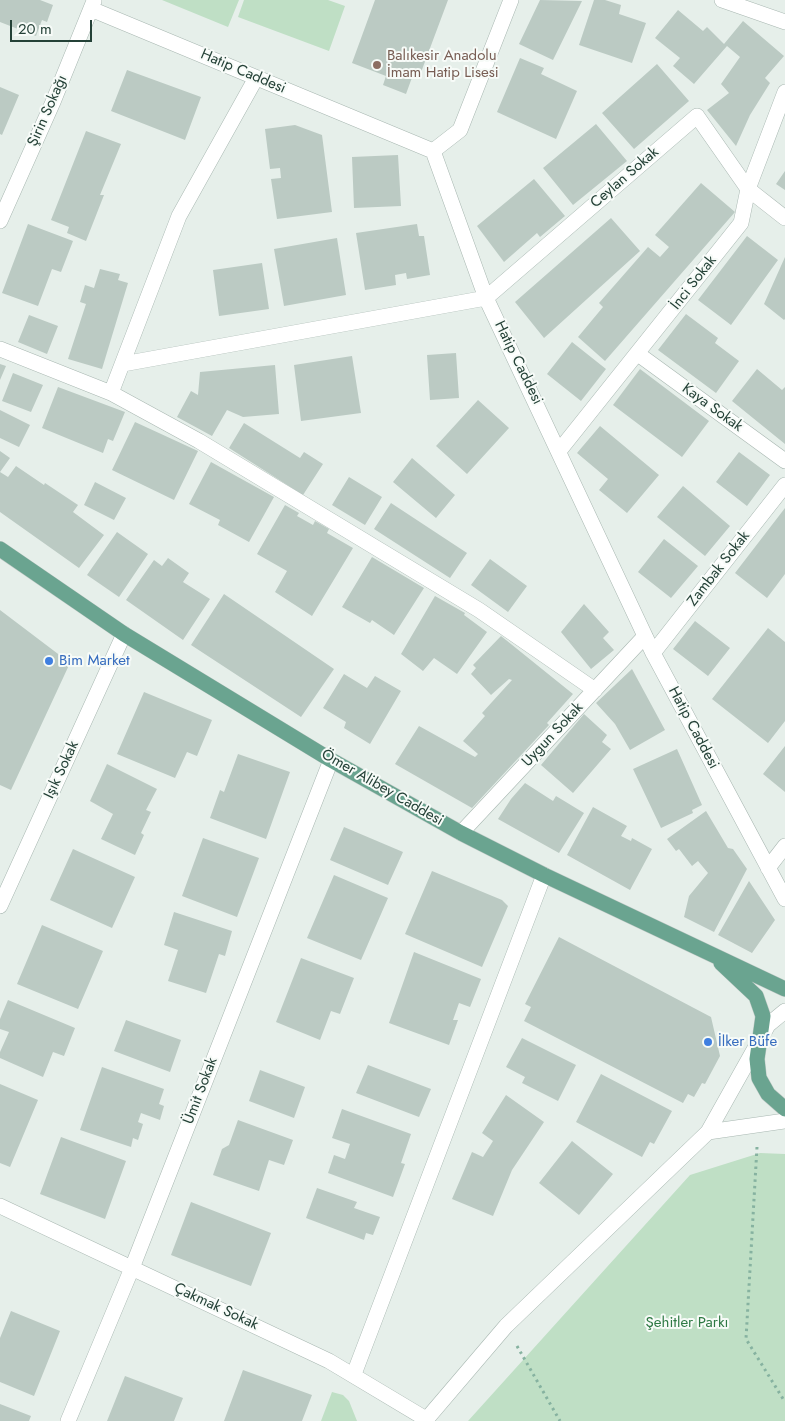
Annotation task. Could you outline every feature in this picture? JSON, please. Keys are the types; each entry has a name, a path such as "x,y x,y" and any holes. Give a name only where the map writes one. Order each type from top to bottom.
{"main road":[{"name":"Ömer Alibey Caddesi","path":"0,549 124,634 331,760 461,833 544,875 785,988"},
{"path":"712,954 756,996 763,1016 757,1059 759,1078 768,1094 785,1109"}],"street":[{"path":"433,151 460,130 511,0"},
{"path":"722,0 785,22"},
{"name":"Hatip Caddesi","path":"93,4 256,78 433,151 486,298 560,451 653,653 785,900"},
{"name":"Şirin Sokağı","path":"0,221 5,196 53,102 93,4"},
{"path":"111,393 179,216 256,78"},
{"name":"İnci Sokak","path":"560,451 741,223 748,189 780,121 785,92"},
{"name":"Ceylan Sokak","path":"486,298 697,116 748,189"},
{"path":"748,189 785,218"},
{"path":"122,364 486,298"},
{"path":"0,349 111,393 199,441 438,584 595,690"},
{"name":"Kaya Sokak","path":"638,354 785,461"},
{"name":"Zambak Sokak","path":"653,653 785,485"},
{"name":"Işık Sokak","path":"0,906 124,634"},
{"name":"Uygun Sokak","path":"461,833 645,636"},
{"name":"Ümit Sokak","path":"68,1421 132,1268 331,760"},
{"path":"768,868 785,846"},
{"path":"354,1374 544,875"},
{"path":"425,1420 506,1326 708,1132 768,1025 785,1011"},
{"path":"708,1132 785,1120"},
{"name":"Çakmak Sokak","path":"0,1206 354,1374 425,1420"}],"path":[{"path":"757,1144 746,1338 785,1402"},
{"path":"506,1326 560,1421"}],"green space":[{"path":"162,0 239,0 228,27"},
{"path":"244,0 328,0 345,6 329,51 238,17"},
{"name":"Şehitler Parkı","path":"760,1153 785,1154 785,1421 468,1421 690,1175"},
{"path":"332,1392 343,1395 349,1401 357,1421 321,1421"}],"building":[{"path":"0,0 40,0 53,5 47,22 42,20 36,36 0,22"},
{"path":"375,0 448,0 420,75 414,72 406,94 383,85 386,76 352,63"},
{"path":"540,0 582,1 553,60 519,44"},
{"path":"594,0 605,0 621,5 619,14 646,23 632,63 579,45"},
{"path":"678,10 703,31 707,27 724,44 743,21 784,56 765,78 770,83 750,115 736,146 707,110 729,93 721,84 740,57 727,46 694,84 673,66 680,58 655,38"},
{"path":"520,58 544,68 541,74 577,91 556,139 497,112"},
{"path":"657,64 689,101 634,149 602,113"},
{"path":"127,70 201,97 185,140 111,111"},
{"path":"0,87 19,95 2,135 0,134"},
{"path":"596,124 627,161 573,205 543,168"},
{"path":"295,125 322,135 332,212 277,219 271,179 281,178 280,168 270,169 265,129"},
{"path":"86,131 121,144 100,195 104,195 86,241 67,233 69,227 51,220"},
{"path":"398,155 401,206 354,208 352,157"},
{"path":"785,171 785,190 776,184"},
{"path":"534,179 565,216 540,237 537,233 504,262 477,226"},
{"path":"701,183 735,212 605,361 578,337 603,307 599,303 648,247 660,257 669,247 655,235"},
{"path":"611,218 640,251 544,338 515,302"},
{"path":"28,224 73,241 61,272 52,269 38,306 2,293"},
{"path":"417,224 419,236 424,236 430,275 407,279 406,273 395,275 396,285 365,290 356,233"},
{"path":"747,236 778,260 731,325 698,300"},
{"path":"337,238 346,295 284,306 274,249"},
{"path":"785,257 785,319 784,320 764,304"},
{"path":"262,263 269,309 219,316 213,270"},
{"path":"100,269 120,274 118,280 128,283 102,369 68,359 86,304 80,302 85,285 94,288"},
{"path":"686,314 718,338 715,343 739,361 716,393 658,350"},
{"path":"29,315 58,326 47,354 18,342"},
{"path":"572,342 606,369 581,401 547,374"},
{"path":"456,353 459,398 430,400 427,355"},
{"path":"352,356 361,413 301,421 294,365"},
{"path":"0,364 6,366 0,380"},
{"path":"275,365 279,414 243,417 227,410 212,436 177,417 191,391 198,395 200,372"},
{"path":"640,369 709,421 682,457 613,405"},
{"path":"757,369 782,390 785,387 785,444 732,401"},
{"path":"13,373 43,385 31,412 2,401"},
{"path":"58,387 125,412 113,441 108,439 103,453 42,428"},
{"path":"478,400 509,428 467,474 436,446"},
{"path":"0,410 30,425 19,447 0,438"},
{"path":"135,422 198,451 174,500 112,470"},
{"path":"244,423 300,458 304,452 323,464 303,495 229,448"},
{"path":"600,426 659,475 627,513 599,490 608,479 577,453"},
{"path":"0,451 10,458 0,472"},
{"path":"739,452 770,475 747,506 716,482"},
{"path":"412,458 455,495 436,518 393,482"},
{"path":"211,462 274,497 249,542 218,525 220,520 189,504"},
{"path":"16,466 44,485 45,483 78,505 73,512 104,535 79,568 0,512 0,472 8,477"},
{"path":"349,477 382,497 365,525 332,505"},
{"path":"95,482 126,498 114,520 84,505"},
{"path":"683,486 730,526 705,556 657,517"},
{"path":"391,503 467,553 450,578 374,529"},
{"path":"285,505 299,513 297,516 313,525 315,521 329,529 327,533 353,548 312,616 275,592 287,571 257,554"},
{"path":"785,508 785,574 767,598 735,573"},
{"path":"117,532 148,554 119,597 87,575"},
{"path":"664,539 698,566 671,598 638,572"},
{"path":"372,557 424,588 394,635 372,620 370,623 342,607"},
{"path":"168,558 189,573 183,582 210,599 183,640 126,600 154,560 162,566"},
{"path":"490,559 527,586 508,612 471,585"},
{"path":"224,594 334,669 301,717 191,645"},
{"path":"435,596 465,613 464,615 487,632 457,674 434,658 423,671 401,654"},
{"path":"584,604 609,632 603,638 614,650 591,669 561,632"},
{"path":"0,610 70,663 11,790 0,785"},
{"path":"695,621 730,648 708,676 673,649"},
{"path":"768,628 785,642 785,721 768,743 712,699"},
{"path":"501,636 573,694 547,723 549,725 472,808 395,764 419,726 475,757 478,754 463,741 485,716 482,713 512,680 509,679 491,695 471,674 476,668 473,665"},
{"path":"632,669 665,730 630,750 615,724 596,703"},
{"path":"344,674 367,688 375,676 401,691 370,744 344,728 346,722 323,708"},
{"path":"144,692 212,720 197,756 187,752 175,778 117,754"},
{"path":"584,714 607,735 602,742 611,749 573,793 541,765"},
{"path":"785,746 785,792 763,774"},
{"path":"677,749 702,805 692,810 693,813 661,828 633,769"},
{"path":"238,754 290,772 266,839 210,818 220,790 224,792"},
{"path":"107,764 157,789 146,810 151,812 141,833 144,835 135,855 101,839 113,814 90,801"},
{"path":"525,783 553,801 556,796 584,813 559,853 498,819 511,799"},
{"path":"593,807 627,826 621,836 631,841 632,838 652,849 630,890 567,855"},
{"path":"706,811 728,848 733,849 747,869 714,932 684,917 689,896 708,873 698,861 692,866 679,849 676,851 667,839"},
{"path":"344,827 403,852 388,885 330,860"},
{"path":"203,838 259,858 237,917 182,896"},
{"path":"73,849 135,877 112,928 50,900"},
{"path":"432,871 502,900 508,906 482,967 405,934"},
{"path":"334,875 388,898 361,960 307,938"},
{"path":"749,881 775,920 752,953 718,935"},
{"path":"174,912 232,931 225,956 219,954 206,993 168,981 178,950 164,945"},
{"path":"42,925 103,951 78,1009 17,984"},
{"path":"559,937 711,1017 720,1056 705,1084 702,1083 694,1097 688,1094 683,1103 524,1021 531,1007 525,1004"},
{"path":"414,952 481,979 470,1007 459,1003 453,1020 458,1020 449,1045 389,1023"},
{"path":"301,958 354,978 340,1014 331,1011 320,1040 276,1022"},
{"path":"8,1000 75,1028 64,1056 53,1052 43,1077 0,1058 0,1052 9,1032 0,1029 0,1019"},
{"path":"126,1020 181,1040 170,1072 114,1051"},
{"path":"522,1038 576,1065 558,1101 522,1083 525,1077 506,1067"},
{"path":"368,1065 431,1089 419,1117 356,1093"},
{"path":"102,1067 164,1089 159,1104 164,1106 160,1120 141,1113 138,1122 143,1124 138,1140 133,1138 131,1147 80,1130"},
{"path":"260,1070 305,1087 294,1118 249,1101"},
{"path":"601,1074 672,1111 654,1144 650,1142 642,1157 576,1122"},
{"path":"0,1084 38,1100 10,1167 0,1163"},
{"path":"506,1095 544,1122 512,1170 493,1216 452,1199 472,1152 483,1157 493,1141 482,1133"},
{"path":"342,1109 411,1134 401,1163 405,1164 393,1197 328,1173 334,1155 345,1159 350,1144 332,1138"},
{"path":"238,1120 293,1140 284,1165 269,1160 259,1191 213,1175 222,1149 229,1145"},
{"path":"61,1137 126,1161 105,1219 40,1194"},
{"path":"572,1141 613,1174 579,1215 539,1183"},
{"path":"317,1188 357,1202 354,1208 380,1217 373,1235 366,1233 364,1240 306,1218"},
{"path":"191,1202 271,1233 251,1286 171,1255"},
{"path":"11,1311 60,1331 34,1396 0,1382 0,1338"},
{"path":"243,1370 312,1395 302,1421 224,1421"},
{"path":"125,1376 183,1398 174,1421 107,1421"},
{"path":"0,1404 31,1416 29,1421 0,1421"}],"place":[{"name":"Balıkesir Anadolu İmam Hatip Lisesi","path":"377,65"},
{"name":"Bim Market","path":"49,661"},
{"name":"İlker Büfe","path":"708,1042"}]}
